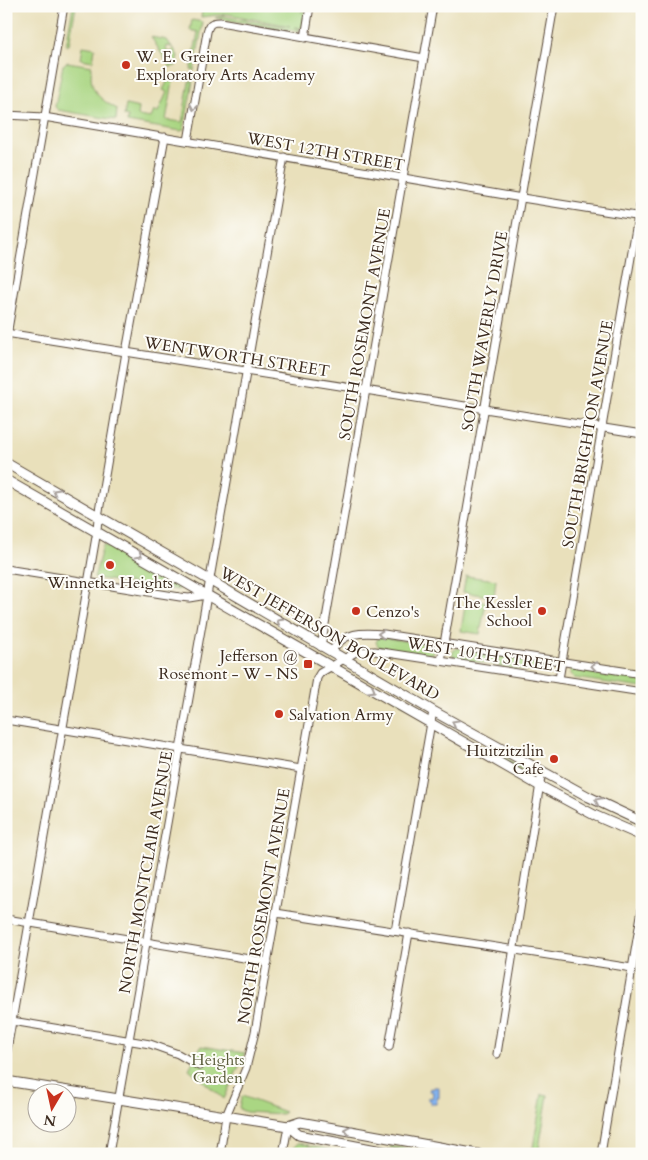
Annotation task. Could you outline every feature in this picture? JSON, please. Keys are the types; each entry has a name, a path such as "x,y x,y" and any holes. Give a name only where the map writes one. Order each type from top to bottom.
{"main road":[{"name":"WEST JEFFERSON BOULEVARD","path":"6,463 433,711 589,797 642,822"},
{"name":"WEST JEFFERSON BOULEVARD","path":"6,480 540,786 596,816 642,836"},
{"path":"6,1081 288,1126 300,1122 478,1154"},
{"path":"288,1126 299,1135 397,1154"}],"street":[{"path":"7,336 64,6"},
{"path":"305,38 310,6"},
{"name":"SOUTH ROSEMONT AVENUE","path":"322,647 433,6"},
{"name":"SOUTH WAVERLY DRIVE","path":"441,662 554,6"},
{"path":"188,141 209,25 213,22 424,58"},
{"name":"WEST 12TH STREET","path":"6,115 44,117 640,217"},
{"path":"6,1056 9,1021 29,923 126,352 165,137"},
{"name":"NORTH MONTCLAIR AVENUE","path":"109,1154 284,157"},
{"name":"SOUTH BRIGHTON AVENUE","path":"559,679 640,217 642,192"},
{"name":"WENTWORTH STREET","path":"7,336 126,352 642,434"},
{"path":"6,569 189,598 207,595"},
{"name":"WEST 10TH STREET","path":"331,652 342,638 362,634 384,634 642,674"},
{"name":"WEST 10TH STREET","path":"330,666 356,652 362,651 642,692"},
{"name":"NORTH ROSEMONT AVENUE","path":"220,1154 226,1116 249,1058 268,962 317,678 320,673 330,666"},
{"path":"395,931 433,711"},
{"path":"6,720 301,768"},
{"path":"496,1054 542,771"},
{"path":"601,1154 642,909"},
{"path":"276,913 632,968"},
{"path":"6,919 268,962"},
{"path":"389,1047 408,933"},
{"path":"9,1021 129,1040 166,1048 198,1066"},
{"path":"283,1154 288,1126"}],"green space":[{"path":"73,6 76,6 69,44 66,46"},
{"path":"203,6 303,6 302,13 304,6 306,6 303,26 302,28 295,27 301,30 296,31 215,18 223,16 290,26 227,14 201,17"},
{"path":"192,20 203,22 194,71 191,69 198,32 190,30"},
{"path":"151,37 167,40 172,47 167,46 166,51 172,52 173,47 178,56 176,66 170,67"},
{"path":"83,46 95,48 93,61 81,59"},
{"path":"67,62 92,66 93,87 100,97 117,109 116,120 58,110 55,107 63,65"},
{"path":"168,80 173,82 166,120 182,122 189,82 193,81 184,129 181,131 127,122 128,117 124,116 126,105 139,108 138,116 151,118 154,111 158,112 167,92 163,90"},
{"path":"103,545 180,587 178,590 94,578"},
{"path":"466,576 496,580 494,597 463,592"},
{"path":"466,599 486,602 480,634 461,631"},
{"path":"379,637 431,645 433,646 433,652 429,656 379,647 376,642"},
{"path":"458,648 498,655 496,665 454,658 452,653"},
{"path":"500,655 550,663 551,669 550,672 545,673 498,666"},
{"path":"571,668 642,677 642,688 574,678 570,674"},
{"path":"380,690 419,708 420,712"},
{"path":"479,747 527,770 528,774"},
{"name":"Heights Garden","path":"201,1046 245,1053 224,1099 189,1069"},
{"path":"542,1094 548,1095 538,1154 532,1154"},
{"path":"242,1096 285,1112 282,1114 246,1112 239,1107"},
{"path":"298,1143 309,1145 308,1154 293,1154"},
{"path":"311,1146 331,1150 330,1154 310,1154"},
{"path":"390,1146 446,1154 424,1154 390,1148"}],"water":[{"path":"434,1087 439,1087 439,1098 437,1098 436,1104 431,1104 428,1097 432,1098 433,1092 429,1091 430,1088 433,1089"}],"place":[{"name":"W. E. Greiner Exploratory Arts Academy","path":"126,65"},
{"name":"Winnetka Heights","path":"110,565"},
{"name":"Cenzo's","path":"356,611"},
{"name":"The Kessler School","path":"542,611"},
{"name":"Jefferson @ Rosemont - W - NS","path":"308,664"},
{"name":"Salvation Army","path":"279,714"},
{"name":"Huitzitzilin Cafe","path":"554,759"}]}
